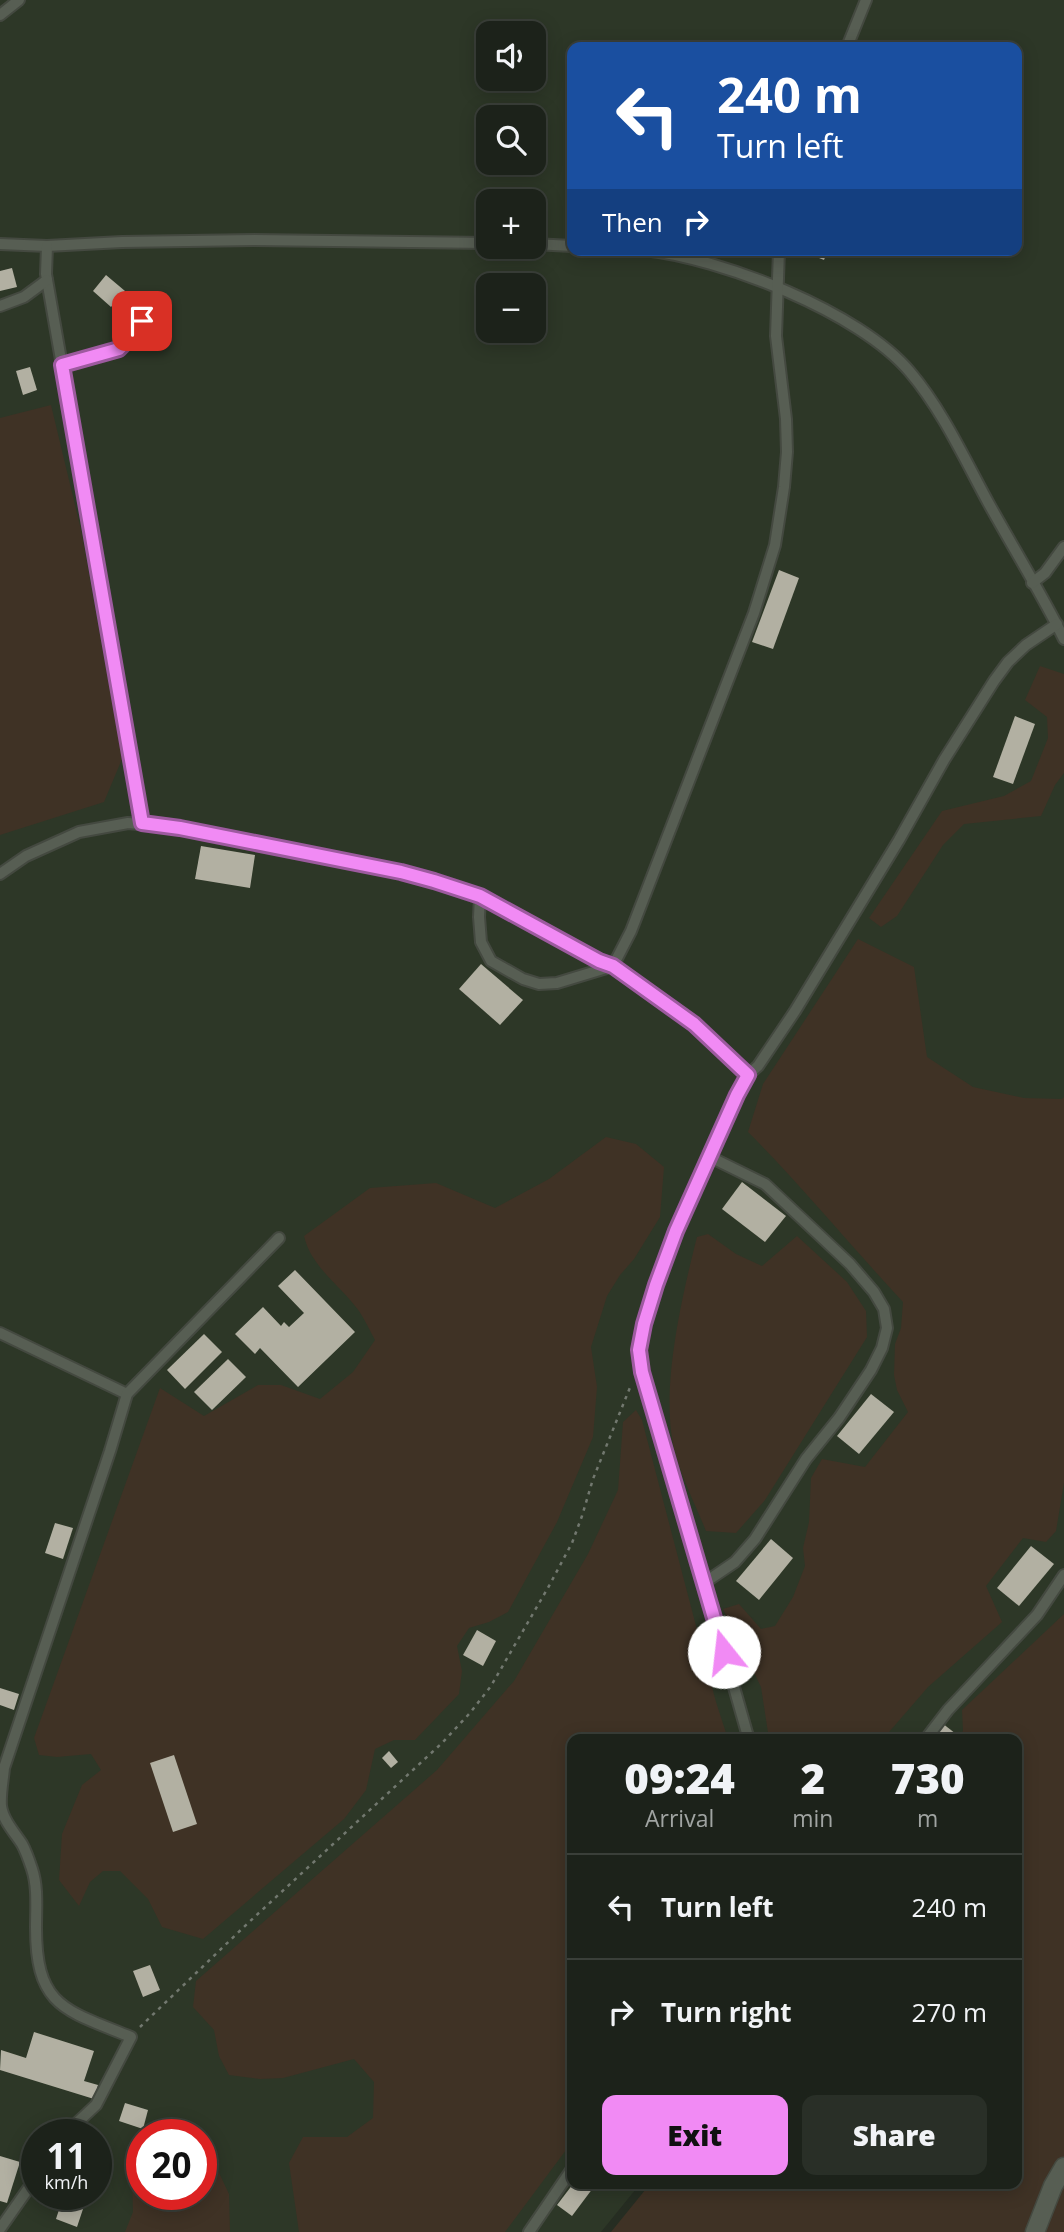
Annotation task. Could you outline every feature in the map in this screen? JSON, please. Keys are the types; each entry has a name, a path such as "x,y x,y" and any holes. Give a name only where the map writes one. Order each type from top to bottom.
{"street":[{"path":"1035,2232 1053,2186 1064,2167"}],"lane":[{"path":"0,15 19,0"},
{"path":"849,42 866,0"},
{"path":"0,244 47,246 254,240 476,243"},
{"path":"546,245 567,246"},
{"path":"47,246 47,280 142,823"},
{"path":"684,256 777,287 861,331 887,350 910,372 952,436 1064,639"},
{"path":"480,896 481,942 491,961 523,979 539,984 557,983 613,966 631,931 754,614 775,545 787,452 786,419 776,336 779,256"},
{"path":"0,306 24,297 47,280"},
{"path":"62,365 119,349 142,321"},
{"path":"1032,583 1045,573 1064,547"},
{"path":"747,1734 642,1372 639,1350 644,1324 676,1231 748,1075 758,1066 795,1011 900,841 956,740 993,681 1026,645 1057,624"},
{"path":"0,874 26,856 79,832 102,826 142,823 180,828 401,872 480,896 613,966 694,1024 748,1075"},
{"path":"704,1583 735,1562 755,1539 806,1459 839,1418 871,1370 887,1328 884,1309 874,1292 850,1264 765,1184 710,1157"},
{"path":"81,2119 96,2105 131,2037 76,2014 55,2000 42,1982 36,1957 36,1891 33,1871 24,1847 1,1808 4,1768 127,1394 279,1238"},
{"path":"0,1333 127,1394"},
{"path":"930,1734 948,1710 1037,1615 1064,1575"},
{"path":"529,2232 567,2176"},
{"path":"0,2229 21,2199"}],"path":[{"path":"131,2037 247,1924 442,1743 491,1686 572,1543 614,1422 629,1388 642,1372"}],"shaded area":[{"path":"0,0 1064,0 1064,1665 1007,1734 567,1734 567,2189 636,2189 601,2232 0,2232"},
{"path":"51,405 81,530 122,759 104,802 0,835 0,418"},
{"path":"1040,666 1064,674 1064,773 1055,785 1041,816 964,824 943,845 897,916 881,927 869,918 942,811 1004,796 1031,781 1048,738 1047,717 1025,700"},
{"path":"858,939 914,967 927,1057 973,1087 1024,1098 1064,1097 1064,1483 1056,1531 1046,1542 1023,1538 986,1586 1002,1622 928,1687 887,1734 768,1734 761,1687 723,1609 739,1604 761,1629 775,1626 793,1597 805,1566 803,1548 809,1522 811,1478 822,1459 865,1467 908,1412 897,1390 894,1375 895,1344 901,1328 903,1302 748,1132 763,1084"},
{"path":"606,1137 636,1144 664,1167 660,1217 607,1296 591,1347 597,1387 593,1437 557,1522 508,1612 469,1628 457,1646 462,1671 459,1694 415,1740 394,1740 375,1749 366,1790 344,1819 203,1939 162,1927 148,1899 120,1871 103,1871 90,1882 79,1906 59,1880 62,1834 82,1785 101,1770 91,1754 57,1757 39,1755 34,1738 160,1388 204,1416 258,1385 281,1385 320,1399 353,1372 375,1340 359,1311 313,1257 304,1236 370,1188 436,1183 495,1208 549,1179"},
{"path":"708,1234 736,1254 762,1266 797,1236 847,1282 866,1311 867,1337 765,1500 736,1533 706,1531 682,1474 671,1431 671,1376 679,1317 697,1237"},
{"path":"636,1410 642,1420 726,1734 567,1734 567,2149 505,2232 299,2232 289,2163 303,2137 347,2137 373,2118 374,2082 354,2059 283,2078 260,2079 229,2075 219,2056 214,2030 193,2007 196,1981 437,1770 514,1681 588,1554 618,1490 623,1422"},
{"path":"1064,1614 1064,2232 611,2232 646,2189 1022,2189 1022,1734 961,1734 962,1710"},
{"path":"217,2168 229,2194 230,2232 125,2232 133,2212 217,2210"}],"building":[{"path":"12,268 17,287 0,291 0,271"},
{"path":"106,275 125,291 111,307 93,291"},
{"path":"30,367 37,390 23,395 16,371"},
{"path":"779,570 799,578 773,649 752,642"},
{"path":"1015,716 1035,724 1013,784 993,777"},
{"path":"201,846 255,855 250,888 195,879"},
{"path":"481,964 523,1000 500,1025 459,989"},
{"path":"742,1182 786,1216 765,1242 722,1209"},
{"path":"295,1270 355,1332 298,1387 260,1348 255,1354 235,1334 263,1307 281,1326 284,1322 289,1327 304,1313 278,1286"},
{"path":"204,1334 222,1352 185,1389 167,1370"},
{"path":"228,1359 246,1377 212,1410 194,1392"},
{"path":"871,1394 894,1412 859,1454 837,1436"},
{"path":"55,1523 73,1528 63,1559 45,1553"},
{"path":"771,1539 793,1558 759,1600 736,1581"},
{"path":"1031,1546 1054,1564 1019,1606 997,1588"},
{"path":"477,1630 496,1641 483,1666 463,1655"},
{"path":"0,1688 19,1694 14,1710 0,1705"},
{"path":"942,1723 956,1734 932,1734"},
{"path":"389,1751 398,1762 391,1768 382,1758"},
{"path":"174,1755 197,1824 173,1832 150,1763"},
{"path":"150,1965 160,1990 143,1997 133,1971"},
{"path":"34,2032 94,2051 84,2081 98,2085 94,2099 0,2070 1,2050 26,2058"},
{"path":"125,2103 148,2110 146,2119 126,2119 126,2123 119,2121"},
{"path":"0,2156 20,2162 7,2203 0,2201"},
{"path":"569,2189 592,2189 572,2216 557,2205"},
{"path":"59,2210 83,2210 77,2227 56,2219"}],"route":[{"path":"142,321 119,349 62,365 142,823 180,828 401,872 480,896 613,966 694,1024 748,1075 676,1231 656,1285 639,1350 642,1372 724,1652"}]}
